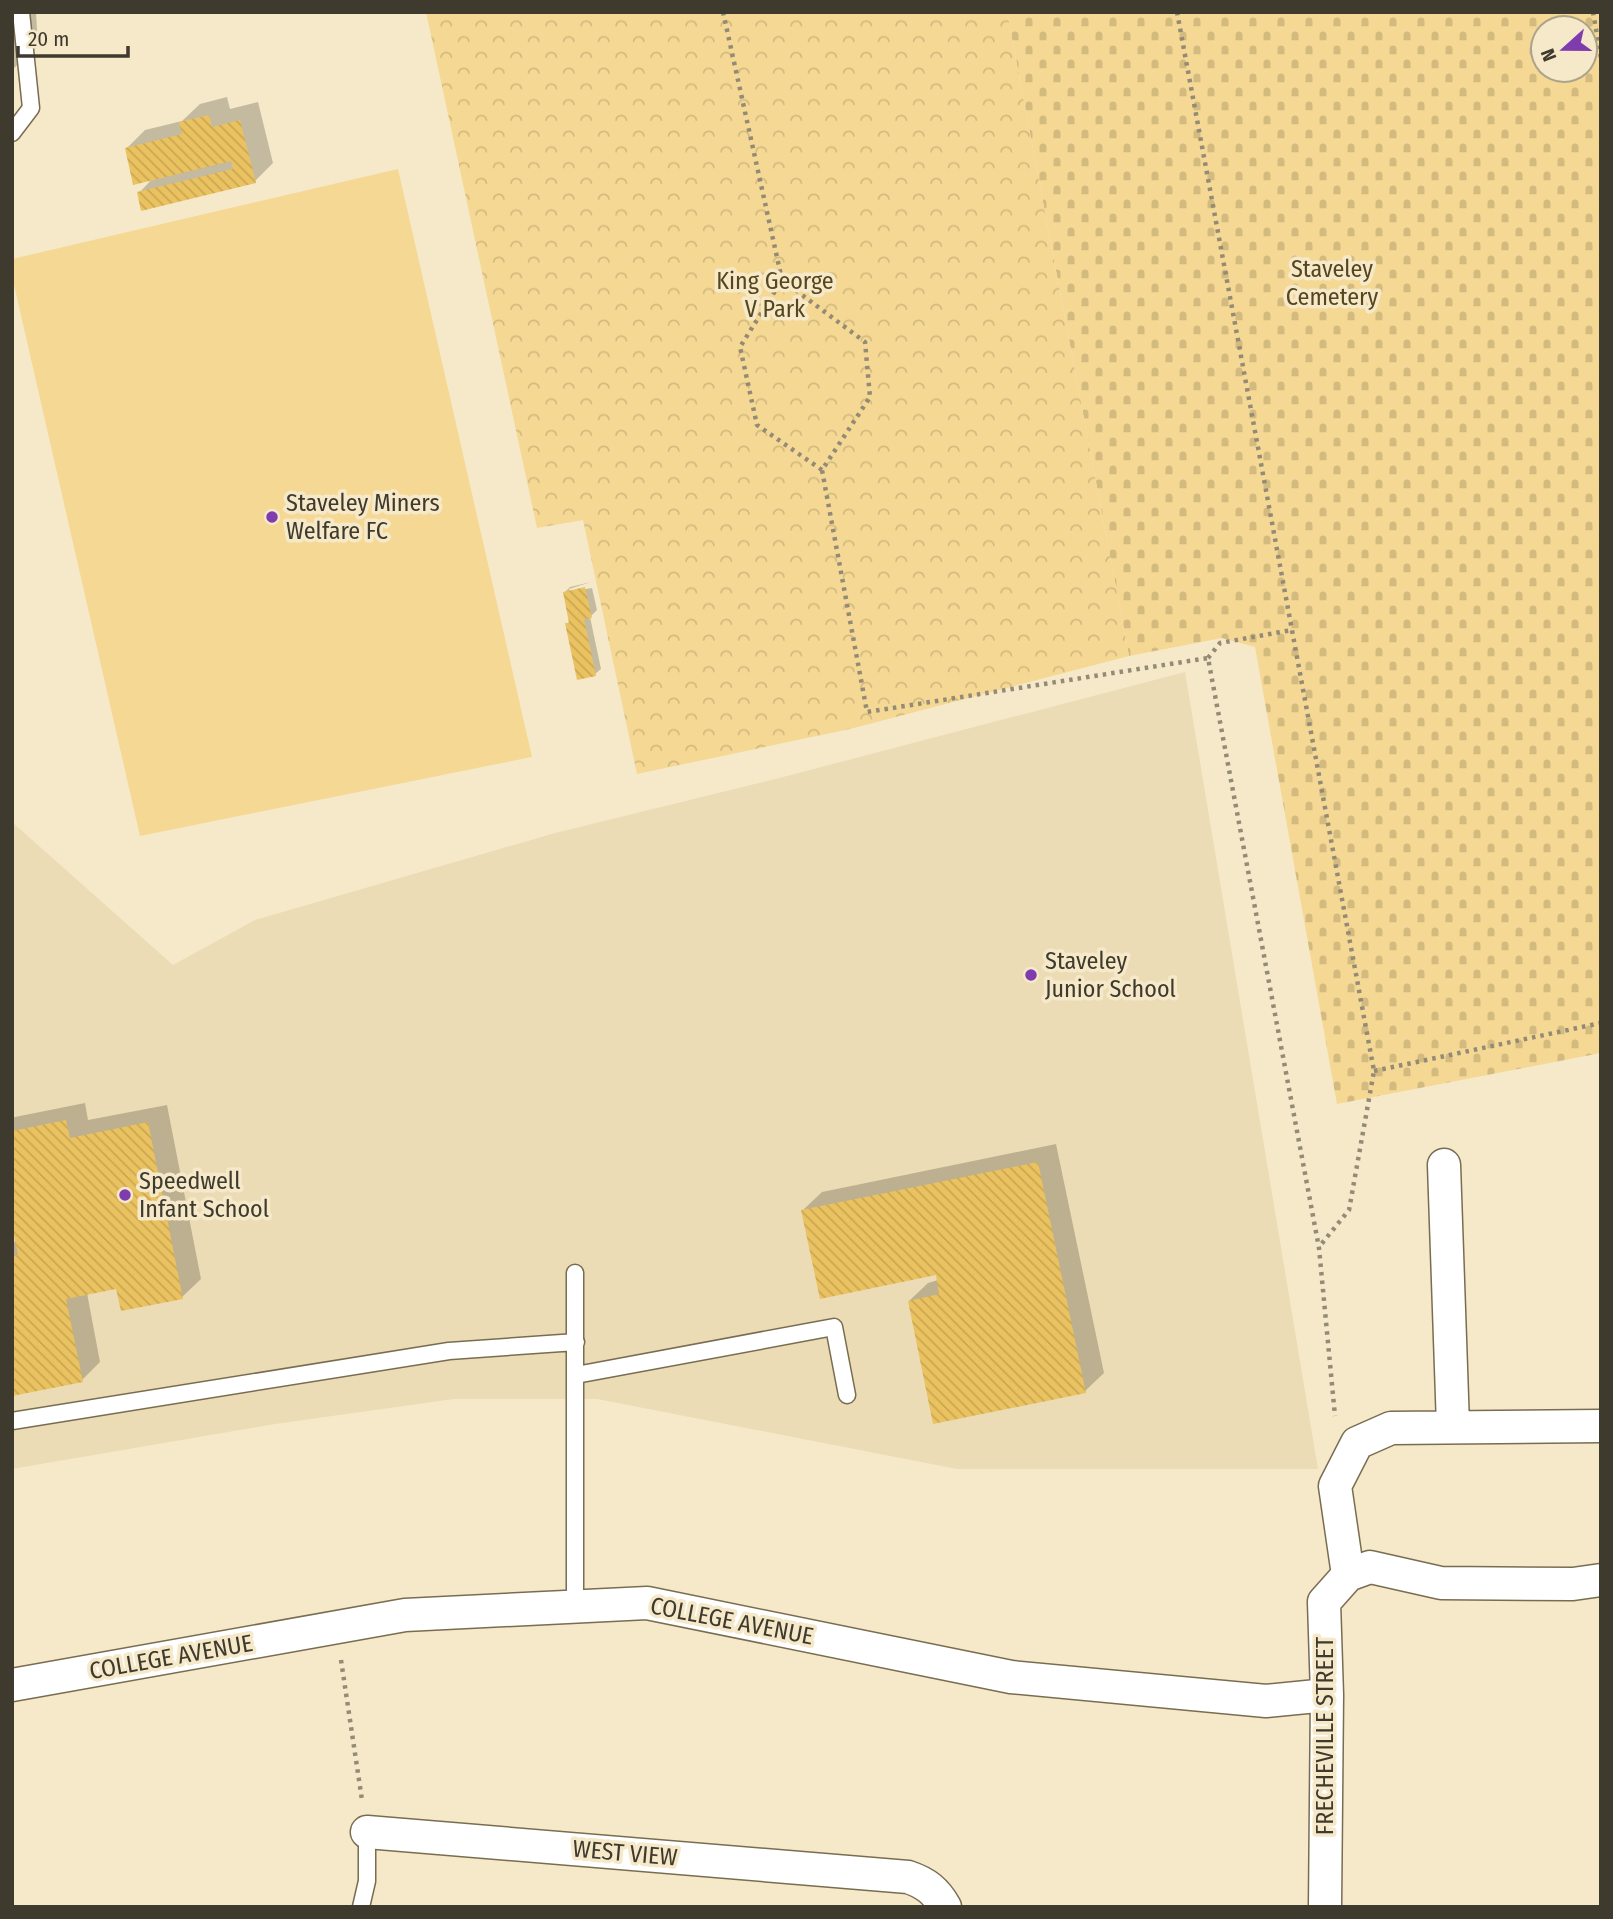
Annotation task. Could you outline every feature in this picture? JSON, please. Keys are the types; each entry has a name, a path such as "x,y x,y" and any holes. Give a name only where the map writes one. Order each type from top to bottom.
{"street":[{"path":"1444,1165 1452,1426"},
{"path":"1601,1426 1391,1428 1357,1443 1335,1486 1348,1575 1370,1567 1441,1583 1573,1584 1601,1580"},
{"name":"FRECHEVILLE STREET","path":"1325,1907 1327,1695 1324,1602 1348,1575"},
{"name":"COLLEGE AVENUE","path":"12,1685 405,1615 647,1603 1011,1677 1266,1701 1327,1695"},
{"name":"WEST VIEW","path":"367,1832 908,1877 923,1882 937,1894 946,1907"}],"lane":[{"path":"12,133 31,108 21,12"},
{"path":"575,1273 575,1607"},
{"path":"576,1375 834,1327 847,1395"},
{"path":"12,1421 449,1351 576,1342"},
{"path":"361,1907 367,1881 367,1832"}],"path":[{"path":"723,12 782,280 865,342 870,397 822,470 867,712 1208,658 1220,643 1292,631"},
{"path":"1177,12 1374,1071 1349,1210 1318,1248"},
{"path":"1593,12 1601,58"},
{"path":"782,280 740,347 757,425 822,470"},
{"path":"1208,658 1318,1248 1336,1424"},
{"path":"1374,1071 1601,1023"},
{"path":"336,1627 367,1832"}],"shaded area":[{"path":"1185,672 1318,1469 957,1469 597,1399 454,1399 275,1424 12,1469 12,822 173,965 255,920 555,833 783,777"}],"green space":[{"name":"King George V Park","path":"426,12 1007,12 1129,656 850,729 637,774 583,520 537,528"},
{"name":"Staveley Cemetery","path":"1007,12 1601,12 1601,1053 1337,1104 1255,647 1222,638 1129,656"},
{"name":"Staveley Miners Welfare FC","path":"398,169 532,757 140,836 12,276 12,259"}],"building":[{"path":"209,115 212,127 240,120 256,183 141,211 137,192 233,169 231,161 133,185 125,148 182,134 179,122"},
{"path":"585,587 592,618 584,619 596,676 577,680 565,623 569,623 563,592"},
{"path":"66,1120 70,1138 148,1122 183,1299 121,1311 116,1289 66,1299 83,1382 12,1396 12,1256 18,1255 12,1226 12,1131"},
{"path":"1038,1162 1086,1393 933,1424 908,1301 939,1294 936,1275 820,1299 801,1210"}],"place":[{"name":"Staveley Miners Welfare FC","path":"272,517"},
{"name":"Staveley Junior School","path":"1031,975"},
{"name":"Speedwell Infant School","path":"125,1195"}]}
